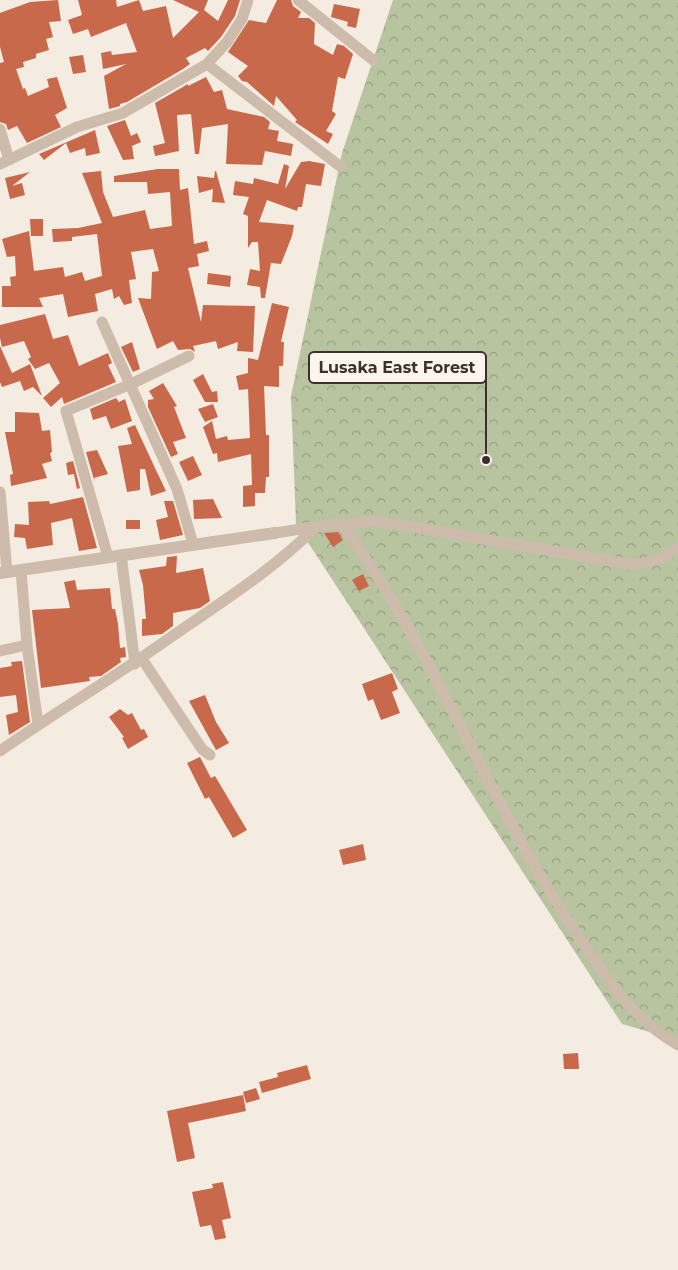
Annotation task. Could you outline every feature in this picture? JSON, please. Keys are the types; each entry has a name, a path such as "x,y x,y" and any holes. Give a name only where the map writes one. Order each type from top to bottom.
{"street":[{"path":"0,129 5,162 78,126 122,113 207,64 227,42 242,19 248,0"},
{"path":"298,0 373,60"},
{"path":"207,64 341,167"},
{"path":"102,322 177,489 193,544"},
{"path":"189,356 66,411 115,556 139,661 202,749 210,755"},
{"path":"0,492 3,572 333,524 341,525 371,521 634,565 661,559 678,547"},
{"path":"341,525 360,550 392,602 549,892 625,1003 655,1030 678,1045"},
{"path":"0,751 38,724 139,661 274,566 316,527"},
{"path":"21,570 38,724"},
{"path":"0,651 28,645"}],"green space":[{"path":"393,0 678,0 678,1040 622,1024 296,524 291,396 342,153"}],"building":[{"path":"58,0 61,21 49,22 53,37 46,39 49,50 36,54 36,58 23,62 24,67 16,69 23,89 25,88 28,96 49,87 47,79 57,77 67,108 55,115 61,127 27,143 17,126 8,130 6,124 0,122 0,63 4,62 0,47 0,13 30,2"},
{"path":"78,0 116,0 117,7 139,0 143,11 166,6 173,38 199,12 173,0 208,0 204,10 218,21 228,0 240,0 235,16 221,37 208,51 205,48 186,58 190,64 183,69 127,102 120,104 120,106 109,109 104,76 126,64 103,69 101,53 111,51 112,55 137,52 126,23 91,37 88,29 73,34 68,20 82,15"},
{"path":"277,0 291,0 293,6 301,12 298,18 309,18 315,23 314,44 333,55 337,44 344,46 353,54 345,79 338,77 332,111 336,114 326,131 333,134 328,144 295,122 297,120 276,96 274,106 247,82 242,81 238,76 248,66 228,52 249,20 266,23"},
{"path":"334,4 360,9 356,28 347,26 348,22 331,17"},
{"path":"83,55 86,72 73,74 69,57"},
{"path":"206,77 214,92 222,90 227,109 264,117 270,122 268,129 279,131 277,141 293,144 291,156 265,151 262,165 226,164 228,124 202,128 199,154 195,154 191,114 177,115 179,151 155,156 153,146 165,143 155,103 188,84 188,86"},
{"path":"125,120 131,136 137,133 141,142 132,146 134,159 123,160 107,126"},
{"path":"95,130 100,153 86,156 85,148 70,153 66,143 44,160 39,154"},
{"path":"309,161 325,164 321,186 306,184 302,207 298,207 297,211 267,200 259,222 294,225 292,236 281,264 271,263 265,298 261,298 260,287 247,285 250,269 260,271 258,242 252,242 248,248 248,216 243,214 249,197 233,195 235,181 253,184 254,178 278,184 284,164 289,166 285,189 301,162"},
{"path":"158,169 179,169 180,190 188,188 194,244 207,241 209,251 197,254 199,266 188,268 201,322 203,305 255,306 253,352 237,351 238,342 218,349 216,341 193,346 195,352 190,349 178,350 173,341 157,349 138,298 151,299 152,272 159,271 153,249 131,252 136,279 129,280 132,303 124,305 119,296 114,299 112,289 95,294 98,311 68,317 63,294 39,298 43,307 2,307 2,286 11,286 10,277 16,276 15,256 7,257 2,239 29,231 34,271 63,267 65,277 82,272 85,281 102,276 97,234 72,237 72,241 53,242 52,229 78,228 102,223 82,173 101,171 103,192 113,217 145,210 150,229 172,226 170,192 148,194 147,182 114,182 114,176"},
{"path":"215,171 225,203 212,202 213,189 199,193 197,176 214,178"},
{"path":"30,172 12,186 22,183 25,195 10,199 5,178"},
{"path":"30,219 43,219 43,236 31,236"},
{"path":"208,273 231,276 230,287 207,284"},
{"path":"272,303 289,307 281,342 284,342 283,366 279,366 279,387 264,386 266,435 269,435 269,477 266,477 265,493 255,493 255,506 243,507 243,486 252,485 251,454 218,462 217,453 213,454 203,427 212,421 216,439 227,436 228,440 250,438 248,389 239,390 236,376 248,373 248,358 258,360"},
{"path":"45,314 53,339 68,335 79,366 108,353 112,363 108,365 116,382 64,404 62,397 51,407 43,398 60,383 49,363 35,369 28,359 31,357 24,341 2,347 0,338 0,325"},
{"path":"132,342 140,369 133,372 121,347"},
{"path":"0,346 12,373 30,364 42,396 33,387 24,391 20,381 2,387 0,382"},
{"path":"203,374 212,392 217,391 218,402 205,402 193,380"},
{"path":"163,383 177,406 174,407 186,438 173,442 178,454 171,457 148,407 148,400 154,399 149,391"},
{"path":"116,398 119,402 125,399 132,421 111,429 106,416 93,420 90,409"},
{"path":"213,404 218,417 205,422 198,409"},
{"path":"15,412 39,413 42,431 50,430 52,461 42,464 47,478 11,486 10,475 13,474 5,432 15,432"},
{"path":"135,425 166,491 151,496 145,469 140,469 140,490 127,492 118,446 132,444 127,428"},
{"path":"97,450 108,474 94,478 95,483 86,452"},
{"path":"193,456 202,475 188,481 179,462"},
{"path":"73,461 80,488 77,489 74,474 68,475 66,463"},
{"path":"83,497 97,548 79,551 72,518 51,523 53,545 27,549 25,538 14,537 15,524 29,525 28,502 49,501 50,504"},
{"path":"213,499 222,518 194,519 193,500"},
{"path":"164,501 173,501 183,535 160,540 156,520 168,517"},
{"path":"126,520 140,520 140,529 126,529"},
{"path":"338,532 343,540 333,547 324,533"},
{"path":"177,556 176,573 203,568 210,601 200,608 173,613 173,626 162,634 142,636 142,619 146,619 143,585 139,570 166,566 167,557"},
{"path":"363,574 369,586 359,591 352,580"},
{"path":"75,580 77,590 110,588 112,609 115,609 118,624 120,648 125,647 126,657 120,658 121,662 101,676 89,677 90,681 41,688 32,610 70,608 64,582"},
{"path":"22,661 30,722 9,735 6,715 18,712 16,695 0,697 0,668 12,666 11,662"},
{"path":"392,673 398,689 392,692 400,713 381,720 373,699 368,701 362,684"},
{"path":"205,695 216,722 229,743 216,750 189,701"},
{"path":"120,709 128,715 132,713 141,730 144,729 148,737 128,749 122,738 124,737 109,717"},
{"path":"200,757 211,778 215,776 247,830 233,838 209,797 205,799 187,763"},
{"path":"363,844 366,860 343,865 339,850"},
{"path":"578,1053 579,1069 564,1069 563,1054"},
{"path":"307,1065 311,1079 262,1093 259,1082 278,1077 277,1073"},
{"path":"256,1088 260,1099 246,1103 243,1092"},
{"path":"243,1095 246,1111 188,1123 195,1158 177,1162 167,1111"},
{"path":"223,1182 231,1218 222,1220 226,1238 215,1240 211,1225 200,1227 192,1192 213,1188 212,1184"}],"place":[{"name":"Lusaka East Forest","path":"486,460"}]}
